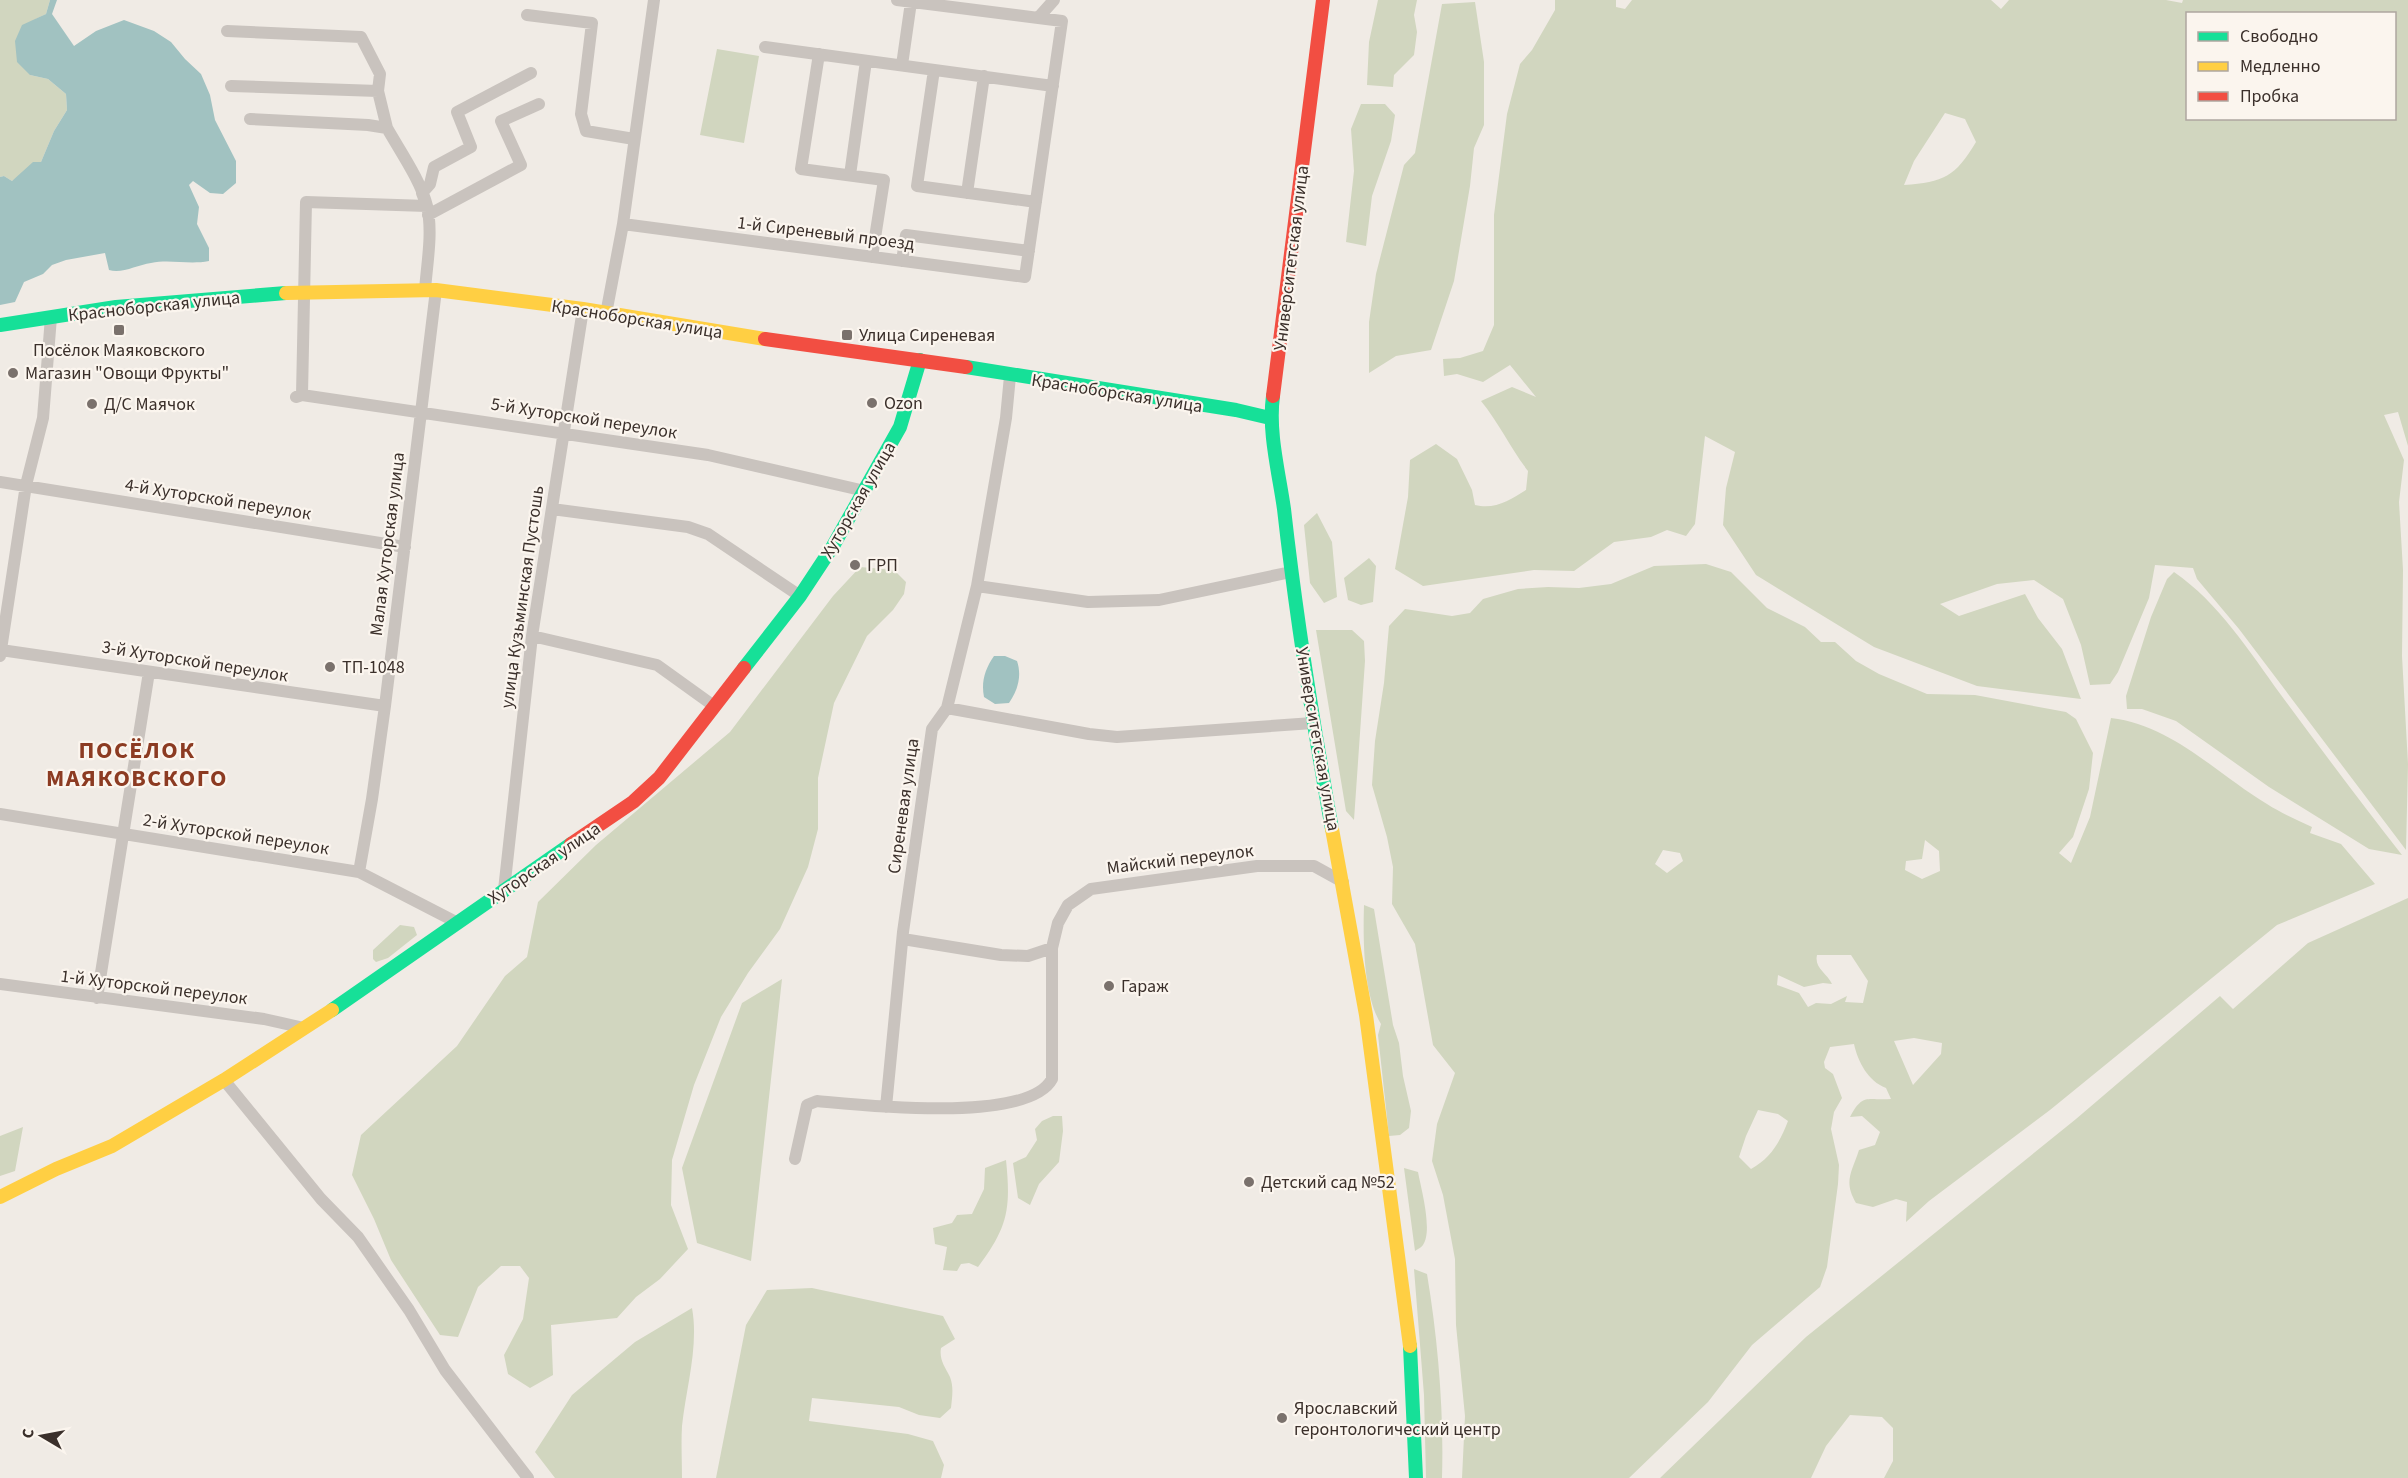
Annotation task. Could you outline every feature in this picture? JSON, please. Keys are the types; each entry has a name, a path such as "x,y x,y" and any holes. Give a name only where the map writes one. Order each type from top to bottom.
{"street":[{"path":"606,314 622,224 654,0"},
{"path":"897,0 1062,21 1029,251 906,235 902,261"},
{"path":"1038,18 1041,0"},
{"path":"1038,18 1054,0"},
{"name":"Университетская улица","path":"1323,0 1270,418 1313,723 1366,1015 1412,1360 1416,1478"},
{"path":"902,65 910,2"},
{"path":"527,15 592,23 581,114 586,131 634,139"},
{"path":"227,31 361,37 380,74 378,91 387,128 422,193 427,211"},
{"path":"765,47 1053,86"},
{"path":"819,54 801,169 884,180 872,257"},
{"path":"850,175 866,61"},
{"path":"934,70 917,186 1036,202"},
{"path":"422,193 430,184 435,167 471,147 457,112 531,73"},
{"path":"968,192 984,76"},
{"path":"231,86 378,91"},
{"path":"303,292 306,202 427,211 520,165 501,121 539,104"},
{"path":"250,119 368,124 387,128"},
{"name":"Малая Хуторская улица","path":"359,872 385,706 423,413 431,290 427,211"},
{"name":"1-й Сиреневый проезд","path":"622,224 1025,277 1029,251"},
{"name":"Красноборская улица","path":"0,325 116,308 303,292 431,290 584,309 717,332 920,360 1236,410 1270,418"},
{"name":"5-й Хуторской переулок","path":"303,292 299,396 708,455 865,490"},
{"name":"улица Кузьминская Пустошь","path":"504,890 532,636 584,309"},
{"path":"0,653 4,612 26,485 43,418 51,317"},
{"name":"Хуторская улица","path":"0,1197 56,1169 112,1146 224,1080 319,1019 456,922 633,802 659,778 800,596 833,546 900,427 920,360"},
{"name":"Сиреневая улица","path":"886,1107 903,939 932,729 947,708 977,586 1006,418 1010,376"},
{"name":"4-й Хуторской переулок","path":"0,482 405,547"},
{"path":"552,509 688,527 708,534 800,596"},
{"path":"977,586 1088,602 1159,600 1291,572"},
{"path":"532,636 657,664 714,706"},
{"name":"3-й Хуторской переулок","path":"0,653 385,706"},
{"path":"97,998 149,672"},
{"path":"947,708 1117,737 1313,723"},
{"name":"2-й Хуторской переулок","path":"0,814 359,872 456,922"},
{"name":"Майский переулок","path":"886,1107 931,1109 984,1106 1025,1098 1049,1084 1052,1079 1052,948 1058,923 1068,904 1091,889 1257,866 1314,866 1343,882"},
{"path":"903,939 1000,955 1028,956 1052,948"},
{"name":"1-й Хуторской переулок","path":"0,984 264,1019 304,1028"},
{"path":"224,1080 321,1199 358,1237 409,1310 445,1370 528,1478"},
{"path":"795,1159 803,1118 807,1105 812,1102 886,1107"}],"green space":[{"path":"0,0 50,0 46,14 36,19 30,75 48,79 66,94 67,110 54,131 41,162 12,181 4,176 0,177"},
{"path":"1378,0 1417,0 1414,15 1417,32 1414,55 1394,75 1393,87 1367,85 1369,42"},
{"path":"1555,0 1616,0 1616,7 1625,9 1632,0 1991,0 2001,9 2009,0 2166,0 2182,3 2183,0 2408,0 2408,446 2398,412 2384,415 2404,460 2399,502 2403,570 2402,656 2408,764 2406,850 2239,629 2197,579 2193,568 2155,565 2149,598 2118,672 2110,684 2090,685 2081,645 2063,599 2034,580 1997,584 1940,604 1959,616 2025,594 2038,618 2062,649 2081,699 1977,686 1874,647 1756,575 1723,525 1726,488 1735,452 1705,436 1695,524 1686,536 1667,530 1651,537 1614,542 1574,571 1534,570 1423,586 1395,569 1408,497 1410,460 1436,444 1457,459 1472,490 1475,505 1496,505 1526,490 1528,471 1481,401 1512,387 1536,397 1510,365 1483,382 1457,374 1444,376 1443,359 1460,358 1483,351 1494,325 1494,215 1507,114 1520,64 1532,50 1555,10","holes":["1945,113 1965,119 1976,142 1962,163 1947,176 1929,182 1904,185 1914,161"]},
{"path":"1475,2 1484,62 1484,125 1474,148 1454,281 1431,350 1396,356 1369,373 1369,322 1376,274 1404,165 1415,153 1442,4"},
{"path":"717,49 759,56 744,143 700,135"},
{"path":"1361,104 1385,104 1395,115 1391,141 1372,196 1366,246 1346,242 1354,171 1351,129"},
{"path":"1317,513 1332,542 1337,597 1324,603 1310,583 1304,525"},
{"path":"1369,558 1376,566 1373,602 1361,605 1348,600 1344,578"},
{"path":"1706,564 1731,572 1767,608 1805,627 1821,642 1835,642 1856,661 1879,674 1927,694 1975,695 2066,712 2076,719 2093,753 2089,789 2073,837 2059,853 2071,863 2090,817 2111,718 2133,722 2174,740 2267,804 2312,827 2310,833 2341,844 2375,884 2277,925 2050,1110 1929,1201 1906,1222 1907,1202 1896,1199 1873,1207 1856,1203 1852,1195 1849,1182 1859,1150 1875,1145 1880,1132 1862,1116 1850,1117 1859,1104 1867,1099 1891,1099 1886,1088 1869,1076 1858,1057 1854,1044 1830,1047 1824,1062 1825,1068 1833,1074 1842,1098 1834,1112 1831,1129 1839,1165 1838,1184 1827,1267 1820,1287 1752,1345 1708,1402 1629,1478 1462,1478 1465,1416 1456,1325 1455,1259 1443,1195 1432,1161 1437,1124 1455,1073 1433,1045 1415,944 1392,904 1393,867 1372,785 1389,626 1405,609 1452,616 1470,613 1483,599 1518,589 1579,588 1611,584 1654,566","holes":["1925,840 1939,851 1940,871 1922,879 1905,870 1906,861 1922,859","1663,850 1680,853 1683,861 1667,873 1655,864","1817,955 1851,955 1868,981 1863,1003 1845,1002 1847,996 1831,1004 1816,1003 1808,1007 1799,993 1777,985 1778,975 1804,987 1823,983 1832,984 1819,967","1914,1038 1942,1043 1941,1054 1913,1085 1894,1041","1758,1110 1778,1114 1788,1121 1774,1149 1758,1165 1751,1169 1739,1157"]},
{"path":"860,567 894,570 906,582 904,594 893,610 867,636 834,703 818,778 818,829 808,867 780,929 748,973 721,1017 694,1085 672,1160 671,1205 688,1249 660,1279 636,1297 617,1318 551,1325 553,1375 530,1388 508,1374 504,1355 523,1319 529,1278 520,1266 501,1266 478,1287 458,1337 440,1335 391,1260 352,1175 361,1135 457,1046 505,976 527,957 538,902 596,845 730,732 833,596"},
{"path":"2174,572 2205,598 2232,629 2402,855 2369,849 2269,787 2176,721 2142,709 2127,709 2126,696 2151,617 2167,579"},
{"path":"1316,630 1352,630 1364,641 1365,661 1354,820 1346,811"},
{"path":"2408,898 2408,1478 1884,1478 1893,1461 1893,1428 1882,1417 1850,1415 1826,1446 1811,1478 1660,1478 1806,1337 2076,1119 2220,996 2233,1009 2308,943"},
{"path":"1364,905 1374,909 1393,1025 1399,1043 1411,1111 1409,1128 1400,1135 1389,1136 1378,1035 1381,1024 1371,998 1365,966"},
{"path":"400,925 414,927 417,935 388,958 376,962 373,959 373,950"},
{"path":"782,979 751,1261 697,1243 682,1168 742,1003"},
{"path":"1053,1116 1062,1116 1063,1131 1059,1162 1039,1184 1030,1205 1018,1198 1013,1163 1026,1157 1037,1140 1035,1129 1042,1121"},
{"path":"23,1127 15,1171 0,1176 0,1136"},
{"path":"1006,1160 1007,1205 996,1240 978,1267 969,1263 961,1264 957,1271 943,1270 947,1247 935,1244 933,1228 952,1223 957,1215 972,1214 984,1189 985,1168"},
{"path":"1404,1168 1418,1172 1427,1220 1426,1238 1422,1246 1415,1251"},
{"path":"1414,1269 1427,1274 1431,1299 1441,1401 1442,1478 1426,1478 1424,1395"},
{"path":"812,1288 943,1316 955,1339 941,1348 942,1360 950,1377 952,1392 951,1408 940,1418 919,1415 899,1407 812,1398 809,1421 908,1434 933,1441 944,1465 941,1478 716,1478 746,1325 767,1290"},
{"path":"692,1308 694,1337 682,1426 682,1478 555,1478 535,1452 572,1395 635,1342"}],"water":[{"path":"50,0 57,0 52,14 74,46 96,31 124,20 154,31 171,42 201,74 210,95 215,120 236,161 236,183 223,194 210,193 193,181 189,185 199,207 197,224 209,248 209,261 158,262 114,271 109,270 105,253 66,260 52,265 43,274 24,282 15,302 0,305 0,177 4,176 12,181 33,162 41,162 54,131 67,110 66,94 48,79 30,75 17,62 15,41 22,25 46,14"},
{"path":"994,656 1005,656 1017,661 1018,683 1009,703 995,704 984,697 984,676"}],"traffic: fast":[{"path":"0,325 116,307 286,293"},
{"path":"744,668 800,596 833,546 900,427 920,360"},
{"path":"966,367 1236,410 1270,418"},
{"path":"1273,396 1272,424 1275,452 1305,669 1332,829"},
{"path":"332,1010 571,844"},
{"path":"1410,1346 1416,1478"}],"traffic: slow":[{"path":"286,293 436,290 583,309 765,339"},
{"path":"1332,829 1366,1015 1410,1346"},
{"path":"0,1197 56,1169 112,1146 224,1080 332,1010"}],"traffic: jam":[{"path":"1273,396 1323,0"},
{"path":"765,339 966,367"},
{"path":"571,844 633,802 659,778 744,668"}],"place":[{"name":"Посёлок Маяковского","path":"119,330"},
{"name":"Улица Сиреневая","path":"847,335"},
{"name":"Магазин \"Овощи Фрукты\"","path":"13,373"},
{"name":"Ozon","path":"872,403"},
{"name":"Д/С Маячок","path":"92,404"},
{"name":"ГРП","path":"855,565"},
{"name":"ТП-1048","path":"330,667"},
{"name":"Гараж","path":"1109,986"},
{"name":"Детский сад №52","path":"1249,1182"},
{"name":"Ярославский геронтологический центр","path":"1282,1418"}],"district":[{"name":"ПОСЁЛОК МАЯКОВСКОГО","path":"137,764"}]}
